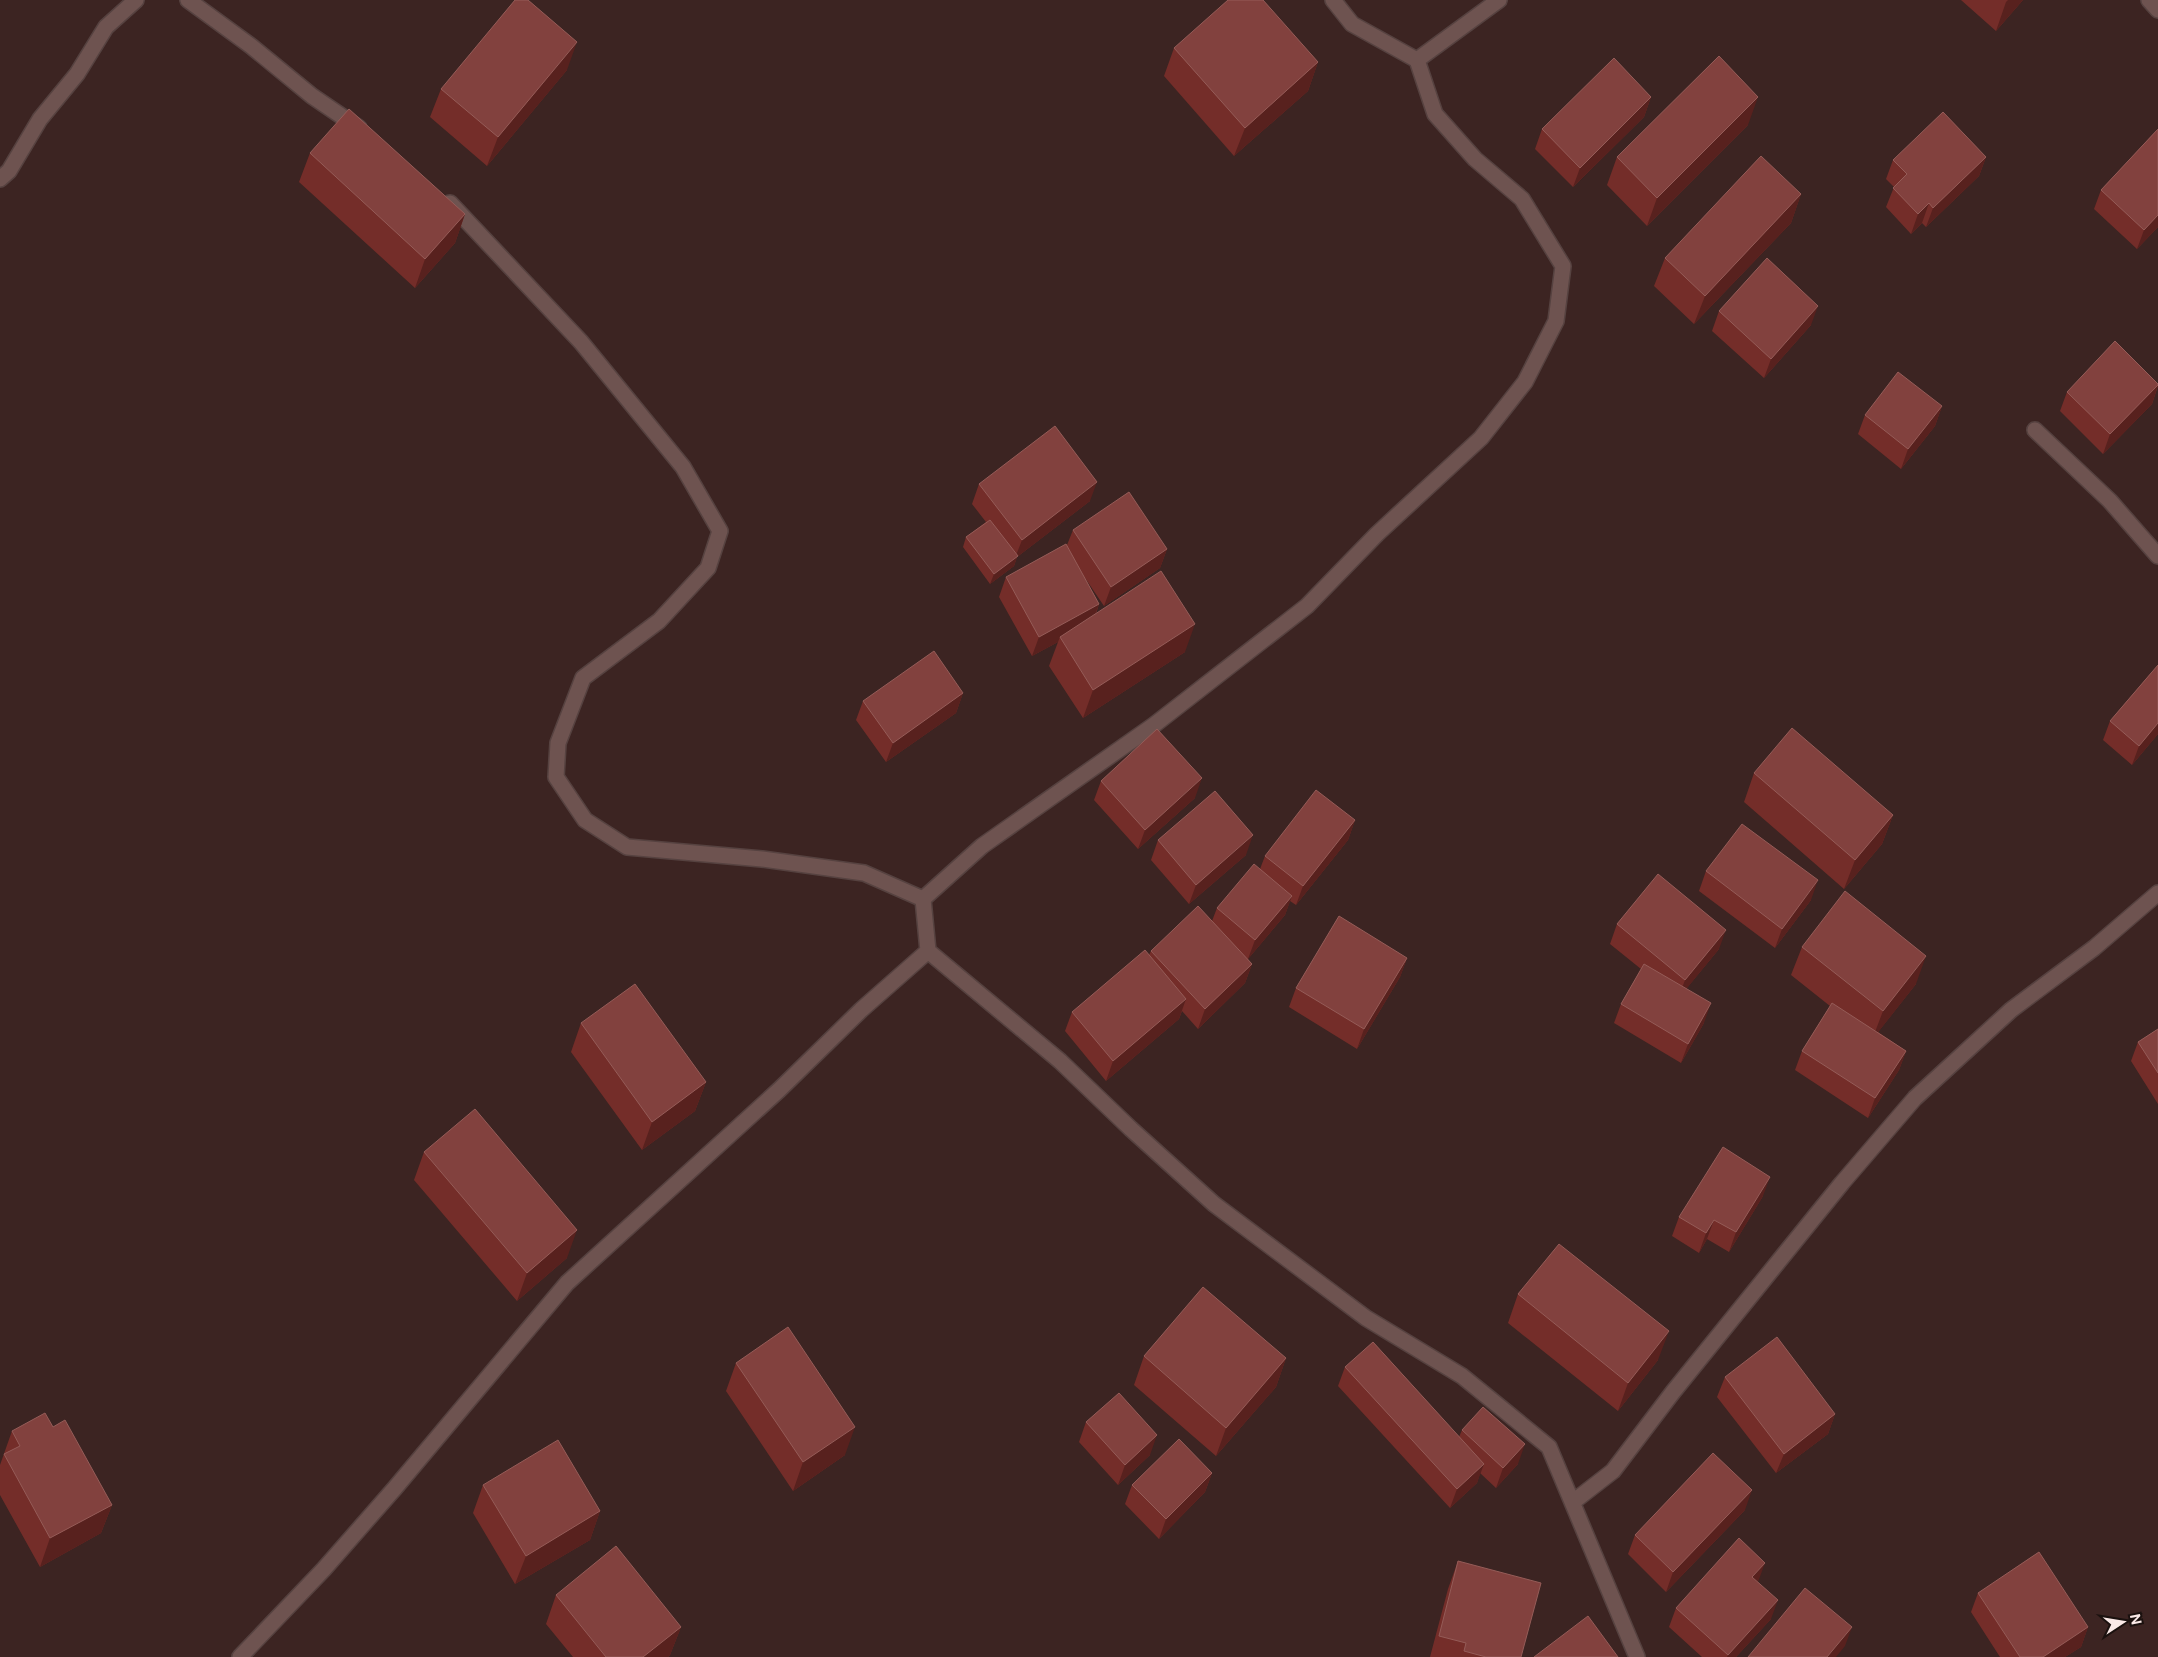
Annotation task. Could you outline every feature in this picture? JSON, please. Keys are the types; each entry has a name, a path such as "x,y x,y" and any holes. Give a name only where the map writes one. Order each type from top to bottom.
{"street":[{"path":"0,179 9,171 40,119 78,74 106,27 136,0"},
{"path":"188,0 251,46 312,96 371,137"},
{"path":"923,899 982,846 1154,725 1307,606 1377,534 1481,438 1525,382 1556,321 1563,266 1522,199 1475,159 1435,114 1417,60 1352,24 1333,0"},
{"path":"1417,60 1499,0"},
{"path":"2149,0 2158,10"},
{"path":"436,191 450,203 581,342 683,467 720,531 708,568 659,621 583,678 558,743 556,777 585,820 627,847 762,859 864,874 923,899"},
{"path":"2035,430 2110,501 2158,556"},
{"path":"1573,1502 1612,1471 1672,1392 1842,1183 1915,1098 2011,1010 2094,948 2158,893"},
{"path":"923,899 928,951 1060,1061 1131,1129 1214,1204 1366,1318 1462,1376 1549,1447 1637,1657"},
{"path":"240,1657 324,1569 382,1503 567,1283 779,1090 861,1010 928,951"}],"building":[{"path":"515,0 528,0 577,42 498,137 441,89"},
{"path":"1228,0 1263,0 1318,62 1245,128 1174,48"},
{"path":"1719,56 1758,97 1657,198 1617,157"},
{"path":"1614,58 1651,97 1580,168 1542,129"},
{"path":"349,109 465,214 425,259 310,153"},
{"path":"1943,112 1986,157 1933,208 1929,203 1918,214 1893,188 1907,174 1893,160"},
{"path":"2158,129 2158,215 2144,230 2101,190"},
{"path":"1761,156 1801,194 1705,296 1665,258"},
{"path":"1767,258 1818,306 1771,359 1719,311"},
{"path":"2115,341 2158,385 2110,434 2067,392"},
{"path":"1898,372 1942,406 1908,449 1865,415"},
{"path":"1055,426 1097,482 1022,540 979,484"},
{"path":"1129,492 1167,549 1111,587 1073,530"},
{"path":"990,520 1018,556 994,574 966,537"},
{"path":"1066,544 1099,604 1039,637 1006,577"},
{"path":"1161,571 1195,624 1093,690 1060,637"},
{"path":"934,651 963,693 893,743 863,701"},
{"path":"2158,665 2158,723 2139,746 2110,721"},
{"path":"1792,728 1893,815 1855,860 1754,773"},
{"path":"1157,729 1202,778 1145,830 1101,781"},
{"path":"1316,790 1355,820 1303,886 1265,856"},
{"path":"1215,791 1253,835 1196,885 1158,840"},
{"path":"1742,824 1818,880 1782,929 1706,871"},
{"path":"1254,864 1292,896 1255,940 1217,908"},
{"path":"1658,874 1726,930 1685,980 1617,924"},
{"path":"1845,891 1926,956 1883,1011 1802,947"},
{"path":"1198,906 1252,964 1205,1009 1151,951"},
{"path":"1339,916 1407,958 1364,1029 1296,988"},
{"path":"1145,950 1186,999 1113,1061 1072,1012"},
{"path":"1644,964 1711,1003 1688,1044 1621,1004"},
{"path":"635,984 706,1082 652,1122 581,1023"},
{"path":"1832,1003 1906,1051 1875,1098 1802,1051"},
{"path":"2158,1029 2158,1073 2138,1042"},
{"path":"475,1109 577,1230 527,1273 424,1152"},
{"path":"1723,1147 1770,1177 1736,1232 1714,1220 1706,1233 1679,1217"},
{"path":"1559,1244 1669,1331 1628,1383 1518,1294"},
{"path":"1203,1287 1286,1358 1226,1428 1144,1356"},
{"path":"788,1327 855,1427 803,1462 736,1363"},
{"path":"1777,1337 1835,1414 1784,1454 1725,1377"},
{"path":"1373,1342 1484,1464 1457,1489 1345,1367"},
{"path":"1119,1393 1157,1435 1125,1465 1086,1422"},
{"path":"1483,1407 1525,1444 1503,1468 1462,1430"},
{"path":"45,1413 53,1427 65,1420 112,1505 50,1538 4,1454 20,1446 12,1431"},
{"path":"1179,1439 1212,1473 1166,1519 1132,1485"},
{"path":"558,1440 600,1511 526,1556 483,1485"},
{"path":"1713,1453 1752,1490 1673,1572 1635,1535"},
{"path":"1739,1538 1765,1563 1752,1577 1778,1600 1728,1655 1676,1608"},
{"path":"616,1546 681,1627 643,1657 606,1657 556,1595"},
{"path":"2039,1552 2088,1627 2043,1657 2020,1657 1978,1593"},
{"path":"1458,1561 1541,1583 1521,1657 1486,1657 1464,1651 1466,1643 1439,1636"},
{"path":"1805,1588 1852,1627 1827,1657 1748,1657"},
{"path":"1588,1616 1618,1657 1534,1657"}]}
